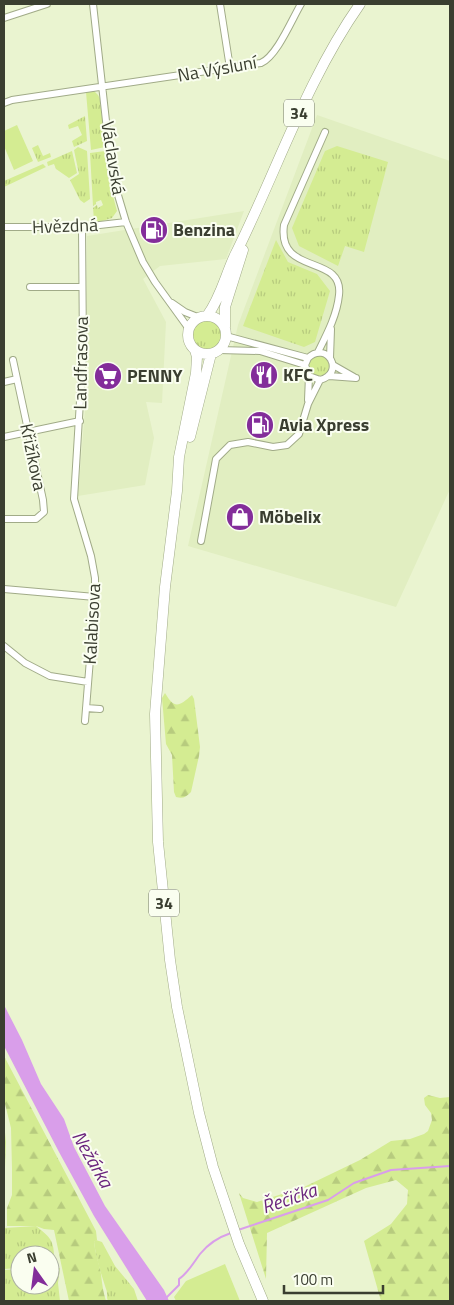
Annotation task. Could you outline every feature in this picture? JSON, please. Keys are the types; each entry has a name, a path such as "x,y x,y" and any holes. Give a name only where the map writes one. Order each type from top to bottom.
{"main road":[{"name":"34","path":"204,317 216,304 231,264 249,227 292,126 318,73 360,4"},
{"name":"34","path":"225,332 225,307 249,227"},
{"path":"204,317 216,319 225,332 224,343 215,352 202,354 195,350 189,340 189,329 195,321 204,317"},
{"name":"34","path":"195,350 197,357 196,374 179,457 177,492 165,587 155,714 158,842 170,960 177,1007 195,1094 213,1167 239,1244 263,1301"},
{"name":"34","path":"177,492 215,352"}],"street":[{"path":"4,18 47,4"},
{"name":"Václavská","path":"93,4 112,175 126,222 143,262 189,329"},
{"path":"220,4 230,68"},
{"name":"Na Výsluní","path":"4,103 12,100 230,68 265,61 273,52 301,4"},
{"path":"308,404 310,376 306,365 308,358 318,352 331,326 340,293 337,282 331,273 320,266 297,258 286,248 283,236 284,225 325,132"},
{"name":"Hvězdná","path":"4,227 82,227 126,222"},
{"name":"Landfrasova","path":"74,499 83,352 82,227"},
{"path":"30,287 82,287"},
{"name":"Václavská","path":"169,301 185,312 204,317"},
{"path":"201,541 216,459 230,445 248,442 273,447 287,444 299,434 308,404 320,380 329,376 356,378 333,365 330,358 331,326"},
{"path":"225,332 308,358"},
{"path":"215,352 260,351 306,365"},
{"path":"318,352 330,358"},
{"name":"Křižíkova","path":"4,519 36,519 44,512 12,360"},
{"path":"329,376 333,365"},
{"path":"310,376 320,380"},
{"path":"4,382 17,380"},
{"path":"4,437 80,420"},
{"name":"Kalabisova","path":"74,499 91,556 95,578 85,721"},
{"path":"4,590 95,598"},
{"path":"4,646 25,663 50,676 88,682"},
{"path":"86,708 100,709"}],"shaded area":[{"path":"317,115 450,161 450,489 396,607 188,546 238,325"},
{"path":"244,211 226,259 160,266 143,279 166,322 162,403 146,402 154,438 145,485 78,496 85,410 87,410 87,236"},
{"path":"4,1005 41,1084 64,1119 74,1147 105,1206 164,1290 169,1301 147,1301 94,1216 4,1046"}],"green space":[{"path":"94,91 100,99 105,147 91,150 86,92"},
{"path":"85,116 87,141 74,147 72,141 82,135 78,126 69,129 68,125"},
{"path":"17,125 33,161 14,170 4,146 4,131"},
{"path":"38,145 43,156 50,153 51,157 38,162 32,148"},
{"path":"337,146 388,162 364,252 345,246 338,266 299,246 292,228 325,151"},
{"path":"78,147 87,151 90,199 84,203 80,200 70,180 79,174 74,150"},
{"path":"72,151 77,173 69,178 56,169 54,164 48,166 47,162"},
{"path":"105,151 109,181 117,211 112,218 99,222 94,220 93,208 97,205 98,208 103,205 101,200 93,206 90,153"},
{"path":"43,164 46,167 4,187 4,181"},
{"path":"276,240 288,262 317,274 330,291 315,342 304,347 243,326"},
{"path":"207,321 217,325 221,335 217,345 207,349 197,345 193,335 197,325"},
{"path":"319,356 326,359 329,366 326,373 319,376 312,373 309,366 312,359"},
{"path":"165,693 175,704 184,702 192,695 194,699 200,747 199,756 191,792 183,798 176,797 174,792 172,755 166,744 162,698"},
{"path":"4,1056 96,1231 97,1240 94,1242 106,1301 69,1301 60,1258 60,1245 57,1245 54,1230 36,1226 7,1226 7,1208 12,1195 12,1169 11,1128 4,1100"},
{"path":"428,1095 440,1098 450,1097 450,1301 381,1301 364,1241 391,1224 407,1204 408,1190 396,1180 366,1188 267,1233 266,1279 239,1193 243,1198 257,1202 304,1187 360,1160 391,1141 410,1139 424,1134 428,1131 432,1120 431,1113 425,1105 424,1098"},
{"path":"4,1123 6,1142 4,1193"},
{"path":"36,1226 47,1236 52,1245 10,1245 10,1269 4,1269 4,1228"},
{"path":"96,1240 102,1242 115,1266 134,1289 138,1301 108,1301 107,1290 96,1254 94,1242"},
{"path":"225,1264 240,1301 176,1301 174,1297 186,1281"},
{"path":"4,1270 10,1270 10,1295 59,1295 60,1301 4,1301"}],"waterway":[{"name":"Řečička","path":"238,1230 328,1200 354,1183 391,1170 450,1166"},
{"name":"Řečička","path":"163,1301 179,1285 179,1279 188,1271 203,1250 214,1241 231,1233"}],"place":[{"name":"Benzina","path":"154,230"},
{"name":"KFC","path":"264,375"},
{"name":"PENNY","path":"108,376"},
{"name":"Avia Xpress","path":"260,425"},
{"name":"Möbelix","path":"240,517"}],"water label":[{"name":"Nežárka","path":"93,1159"}]}
